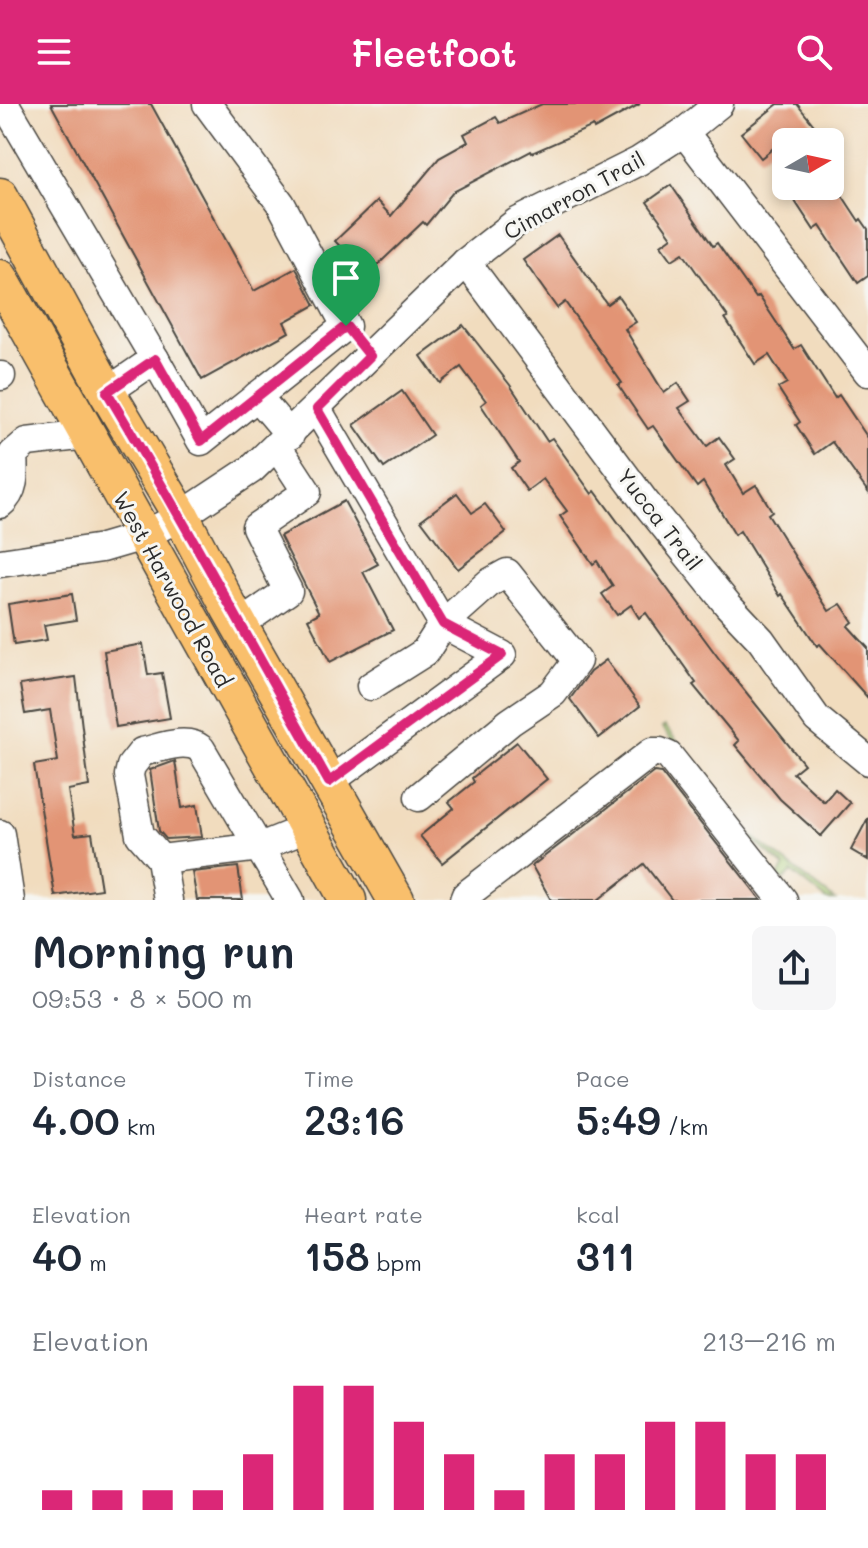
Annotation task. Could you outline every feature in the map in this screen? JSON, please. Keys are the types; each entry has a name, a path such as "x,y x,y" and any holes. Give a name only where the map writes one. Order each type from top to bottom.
{"main road":[{"name":"West Harwood Road","path":"0,196 107,392 181,516 239,625 396,900"},
{"name":"West Harwood Road","path":"0,278 348,900"}],"street":[{"path":"5,104 201,441 346,326"},
{"path":"207,104 281,204 346,326 370,356"},
{"name":"Cimarron Trail","path":"0,563 102,548 143,536 181,516 252,469 466,262 517,222 639,161 684,132 719,104"},
{"path":"684,132 868,372"},
{"name":"Yucca Trail","path":"466,262 645,502 728,605 761,640 817,719 868,761"},
{"path":"107,392 155,359"},
{"path":"239,625 288,591 256,527 307,492 257,396"},
{"path":"317,409 443,624 502,655 329,782"},
{"path":"0,504 14,481 13,454 27,442 87,435"},
{"path":"371,686 425,652 443,624 489,583 507,573 577,661 553,693 510,722 419,797"},
{"path":"168,900 161,859 140,835 129,775 131,766 142,752 188,743 201,749 290,900"},
{"path":"464,900 466,895 652,752 669,756 783,900"},
{"path":"161,859 260,847 307,828"},
{"path":"0,834 10,900"}],"green space":[{"path":"665,726 749,834 835,900 827,900 792,872 784,880 778,876 785,867 746,835 662,728"}],"building":[{"path":"51,104 151,104 254,291 296,268 315,305 284,322 289,332 202,380"},
{"path":"542,104 640,104 594,129 593,126 531,151 453,192 426,225 423,222 367,275 335,241 377,201 391,216 439,158 468,142 464,134 496,117 500,123"},
{"path":"778,104 797,104 816,128 772,128 772,149 761,158 741,133"},
{"path":"671,185 713,246 717,243 756,298 759,296 794,349 801,345 835,398 839,395 868,438 868,492 832,442 815,454 796,425 800,422 778,388 787,383 769,355 755,364 725,318 728,317 683,253 672,260 661,245 672,237 647,202"},
{"path":"844,198 868,229 868,276 858,283 820,226 814,230 794,200"},
{"path":"558,235 607,304 618,296 636,322 625,329 664,393 678,383 690,401 679,408 707,446 719,437 735,459 726,465 743,493 756,485 772,511 768,514 829,611 841,604 853,622 848,626 868,648 868,698 820,644 817,646 782,594 780,596 740,531 735,535 703,482 697,487 653,426 648,429 618,385 622,383 565,302 557,308 523,260"},
{"path":"463,325 510,385 547,441 552,438 592,494 595,491 720,660 804,764 793,773 824,802 835,789 850,803 821,836 780,799 735,745 739,741 693,685 696,683 646,613 639,618 631,605 617,615 602,594 613,586 597,561 593,564 560,516 567,511 543,479 527,491 511,468 519,462 481,405 486,401 461,367 440,383 421,356"},
{"path":"402,391 432,435 384,468 354,425"},
{"path":"457,493 472,513 485,504 506,532 458,569 421,520"},
{"path":"344,501 378,564 363,572 393,630 330,662 308,619 319,613 280,536"},
{"path":"72,594 76,620 44,625 47,640 14,645 8,604"},
{"path":"143,644 148,675 162,673 170,718 116,727 104,651"},
{"path":"606,660 640,706 599,738 570,699 590,672"},
{"path":"76,677 89,786 68,790 75,835 92,833 101,889 55,896 34,765 58,761 50,710 25,714 20,685"},
{"path":"517,742 547,779 442,863 420,836 454,808 449,802 474,782 472,778"},
{"path":"175,761 182,808 197,805 202,837 166,839 159,831 150,770"},
{"path":"654,772 661,773 761,900 672,900 644,864 598,900 551,900 532,866"},
{"path":"868,818 868,860 851,850"},
{"path":"238,867 243,900 197,900 192,872"}],"route":[{"path":"346,326 370,356 317,409 443,624 502,655 329,782 181,516 107,392 155,359 201,441 346,326"}]}
